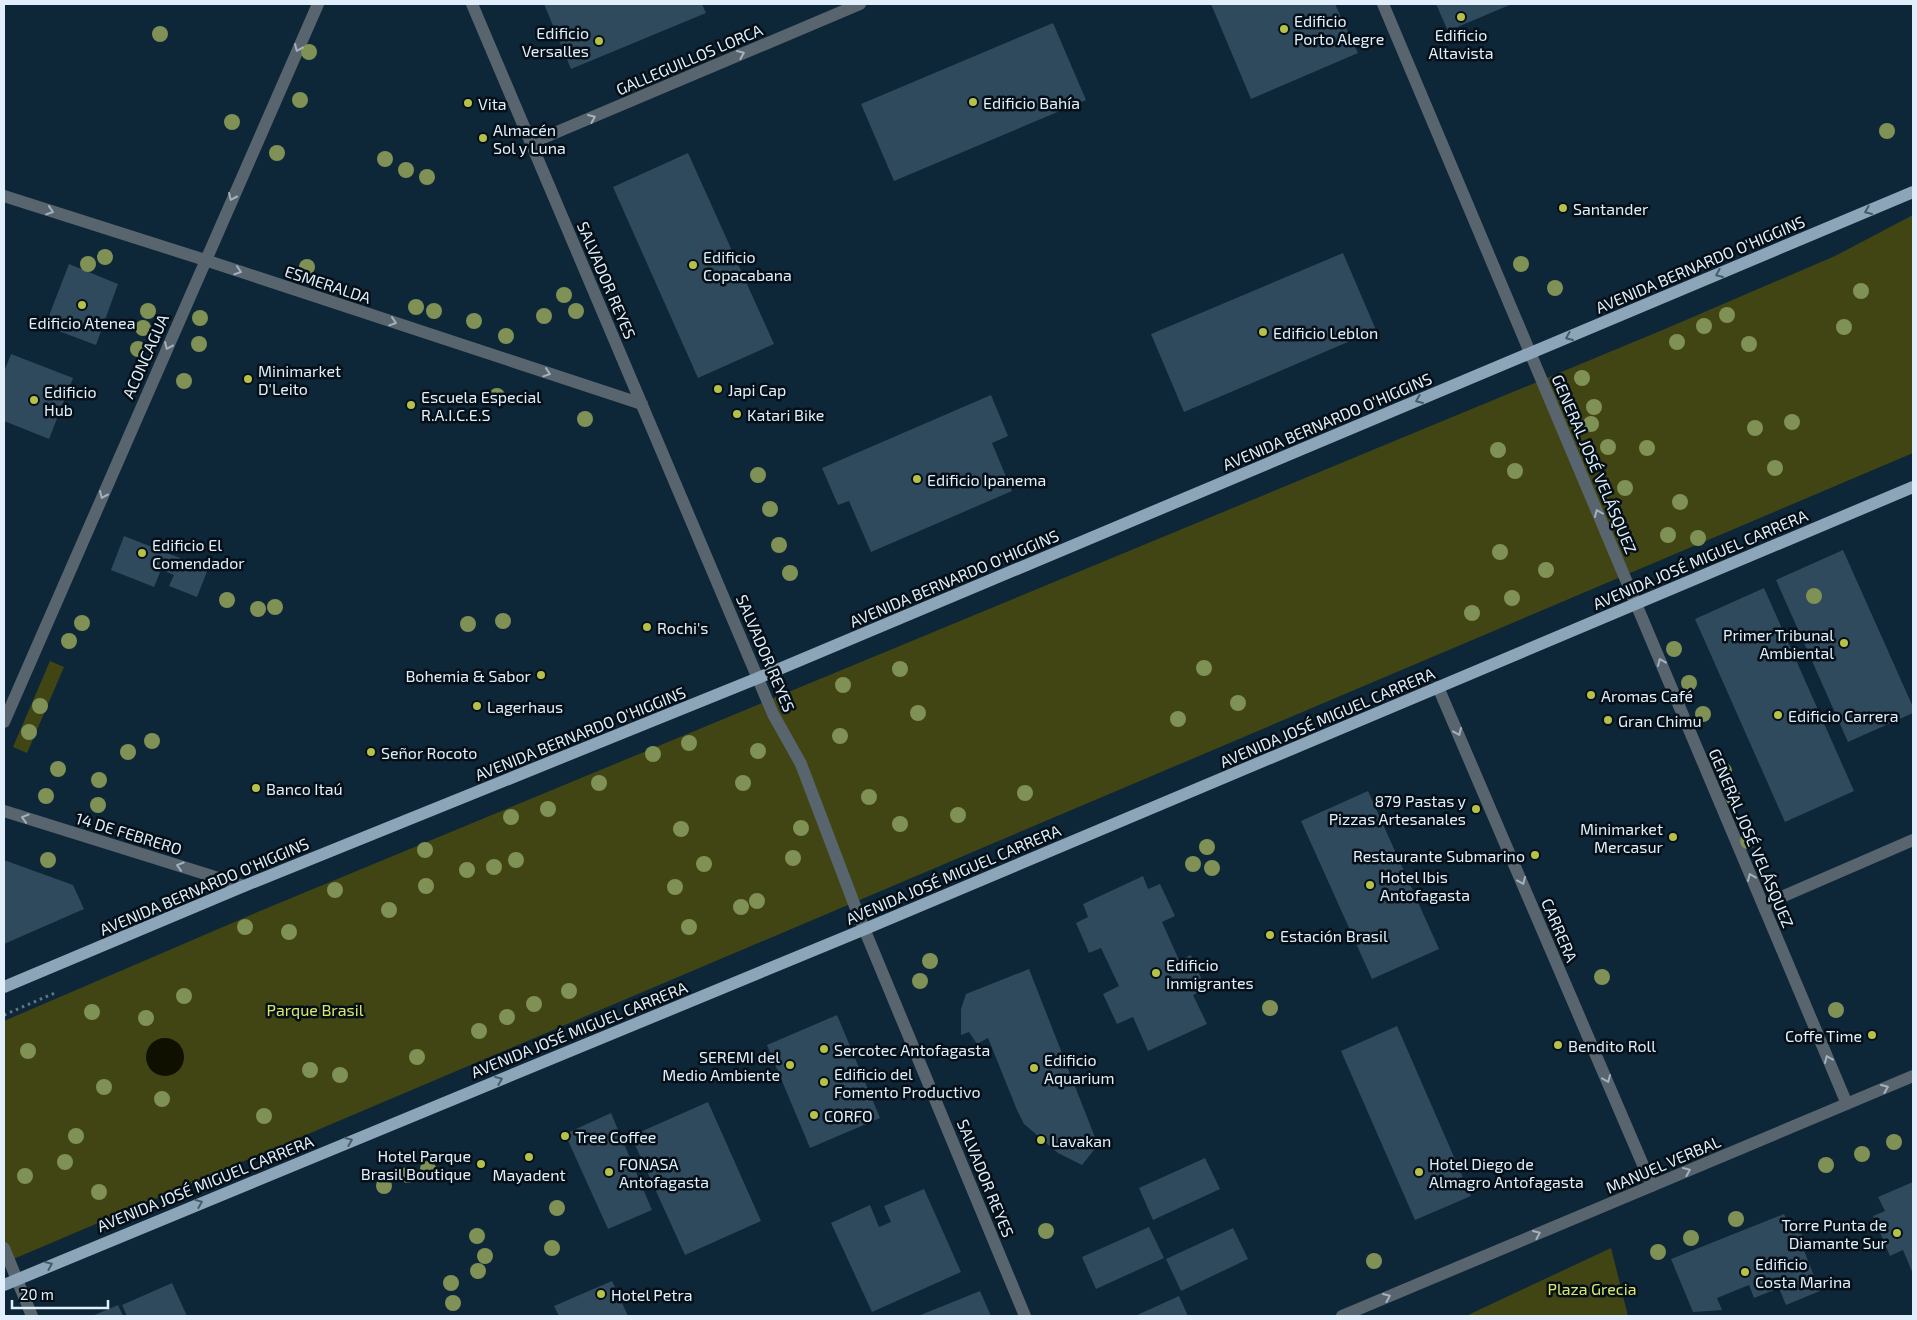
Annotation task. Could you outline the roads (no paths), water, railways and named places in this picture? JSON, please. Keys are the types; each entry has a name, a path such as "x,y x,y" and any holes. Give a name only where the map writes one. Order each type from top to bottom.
{"main road":[{"name":"AVENIDA BERNARDO O'HIGGINS","path":"4,987 244,886 758,678 1913,192"},
{"name":"AVENIDA JOSÉ MIGUEL CARRERA","path":"4,1284 864,929 1913,487"}],"street":[{"name":"ACONCAGUA","path":"4,722 318,4"},
{"name":"SALVADOR REYES","path":"472,4 773,714 801,764 864,929 1025,1316"},
{"name":"GALLEGUILLOS LORCA","path":"531,144 860,4"},
{"name":"GENERAL JOSÉ VELÁSQUEZ","path":"1383,4 1847,1104"},
{"name":"ESMERALDA","path":"4,196 642,404"},
{"name":"CARRERA","path":"1438,687 1652,1186"},
{"name":"14 DE FEBRERO","path":"4,811 244,886"},
{"path":"1763,905 1913,840"},
{"name":"MANUEL VERBAL","path":"1342,1316 1913,1076"},
{"path":"4,1248 32,1316"}],"place":[{"name":"Edificio Altavista","path":"1461,17"},
{"name":"Edificio Porto Alegre","path":"1284,29"},
{"name":"Edificio Versalles","path":"599,41"},
{"name":"Edificio Bahía","path":"973,102"},
{"name":"Vita","path":"468,103"},
{"name":"Almacén Sol y Luna","path":"483,138"},
{"name":"Santander","path":"1563,208"},
{"name":"Edificio Copacabana","path":"693,265"},
{"name":"Edificio Atenea","path":"82,305"},
{"name":"Edificio Leblon","path":"1263,332"},
{"name":"Minimarket D'Leito","path":"248,379"},
{"name":"Japi Cap","path":"718,389"},
{"name":"Edificio Hub","path":"34,400"},
{"name":"Escuela Especial R.A.I.C.E.S","path":"411,405"},
{"name":"Katari Bike","path":"737,414"},
{"name":"Edificio Ipanema","path":"917,479"},
{"name":"Edificio El Comendador","path":"142,553"},
{"name":"Rochi's","path":"647,627"},
{"name":"Primer Tribunal Ambiental","path":"1844,643"},
{"name":"Bohemia & Sabor","path":"541,675"},
{"name":"Aromas Café","path":"1591,695"},
{"name":"Lagerhaus","path":"477,706"},
{"name":"Edificio Carrera","path":"1778,715"},
{"name":"Gran Chimu","path":"1608,720"},
{"name":"Señor Rocoto","path":"371,752"},
{"name":"Banco Itaú","path":"256,788"},
{"name":"879 Pastas y Pizzas Artesanales","path":"1476,809"},
{"name":"Minimarket Mercasur","path":"1673,837"},
{"name":"Restaurante Submarino","path":"1535,855"},
{"name":"Hotel Ibis Antofagasta","path":"1370,885"},
{"name":"Estación Brasil","path":"1270,935"},
{"name":"Edificio Inmigrantes","path":"1156,973"},
{"name":"Coffe Time","path":"1872,1035"},
{"name":"Bendito Roll","path":"1558,1045"},
{"name":"Sercotec Antofagasta","path":"824,1049"},
{"name":"SEREMI del Medio Ambiente","path":"790,1065"},
{"name":"Edificio Aquarium","path":"1034,1068"},
{"name":"Edificio del Fomento Productivo","path":"824,1082"},
{"name":"CORFO","path":"814,1115"},
{"name":"Tree Coffee","path":"565,1136"},
{"name":"Lavakan","path":"1041,1140"},
{"name":"Mayadent","path":"529,1157"},
{"name":"Hotel Parque Brasil Boutique","path":"481,1164"},
{"name":"FONASA Antofagasta","path":"609,1172"},
{"name":"Hotel Diego de Almagro Antofagasta","path":"1419,1172"},
{"name":"Torre Punta de Diamante Sur","path":"1897,1233"},
{"name":"Edificio Costa Marina","path":"1745,1272"},
{"name":"Hotel Petra","path":"601,1294"}],"park label":[{"name":"Parque Brasil","path":"315,1009"},
{"name":"Plaza Grecia","path":"1592,1288"}]}
